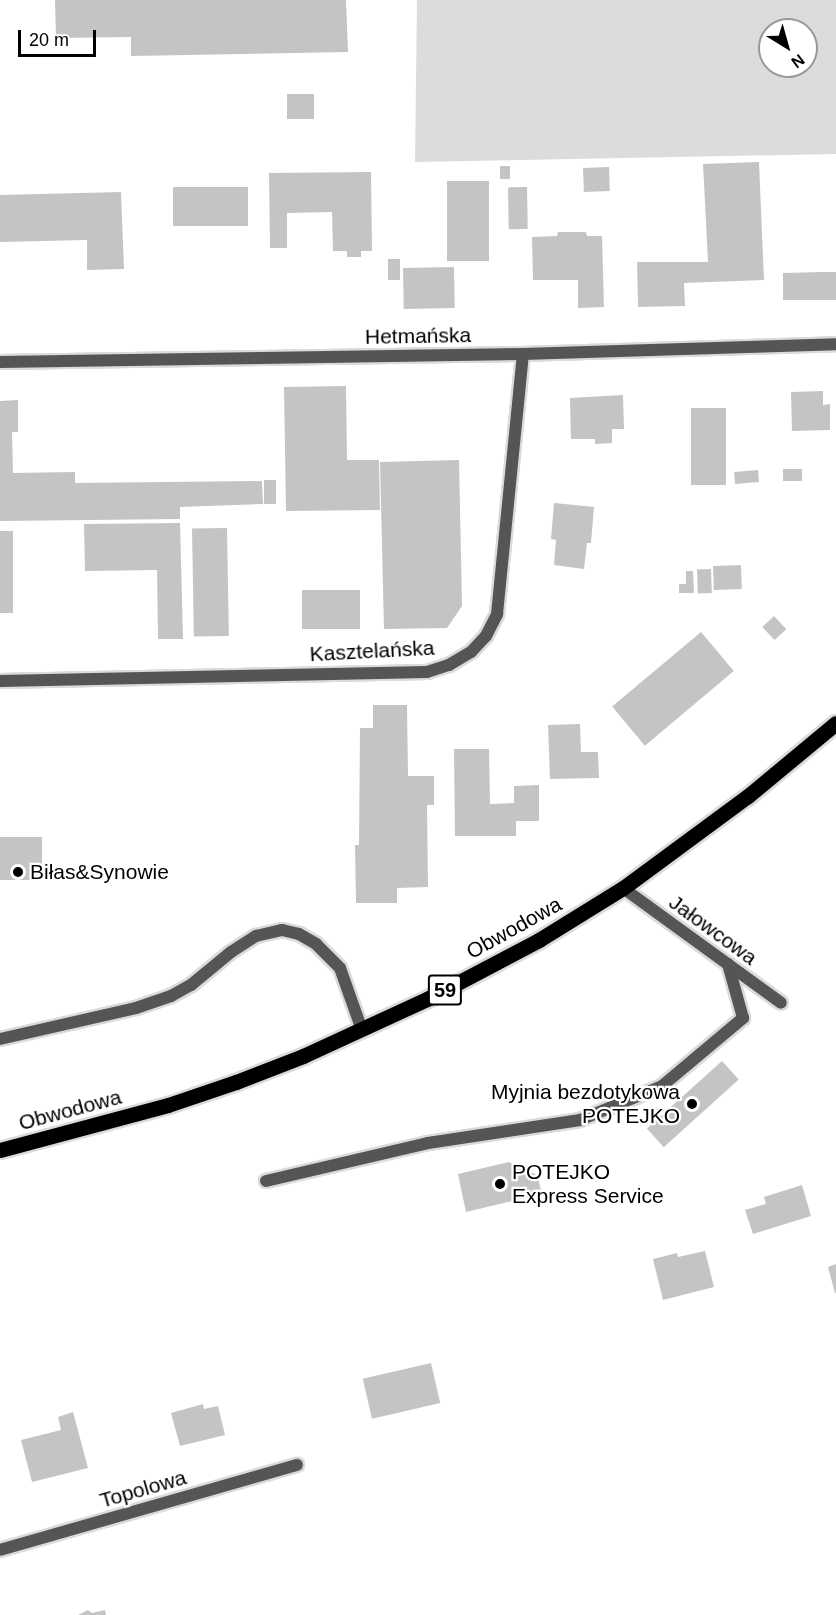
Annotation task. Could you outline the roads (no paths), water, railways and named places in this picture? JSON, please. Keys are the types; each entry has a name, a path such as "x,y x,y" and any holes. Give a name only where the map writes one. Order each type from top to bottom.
{"main road":[{"name":"Obwodowa","path":"0,1150 168,1105 245,1078 362,1030 538,940 623,888 748,796 836,723"}],"street":[{"name":"Hetmańska","path":"0,362 523,354 836,344"},
{"name":"Kasztelańska","path":"0,681 426,672 449,666 471,652 486,636 497,614 523,354"},
{"name":"Jałowcowa","path":"623,888 781,1003"},
{"path":"0,1039 136,1008 171,996 191,985 231,952 256,936 282,930 299,934 316,944 340,968 362,1030"},
{"path":"266,1181 428,1143 580,1120 662,1086 743,1018 728,964"},
{"name":"Topolowa","path":"0,1550 297,1465"}],"place":[{"name":"Biłas&Synowie","path":"18,872"},
{"name":"Myjnia bezdotykowa POTEJKO","path":"692,1104"},
{"name":"POTEJKO Express Service","path":"500,1184"}]}
